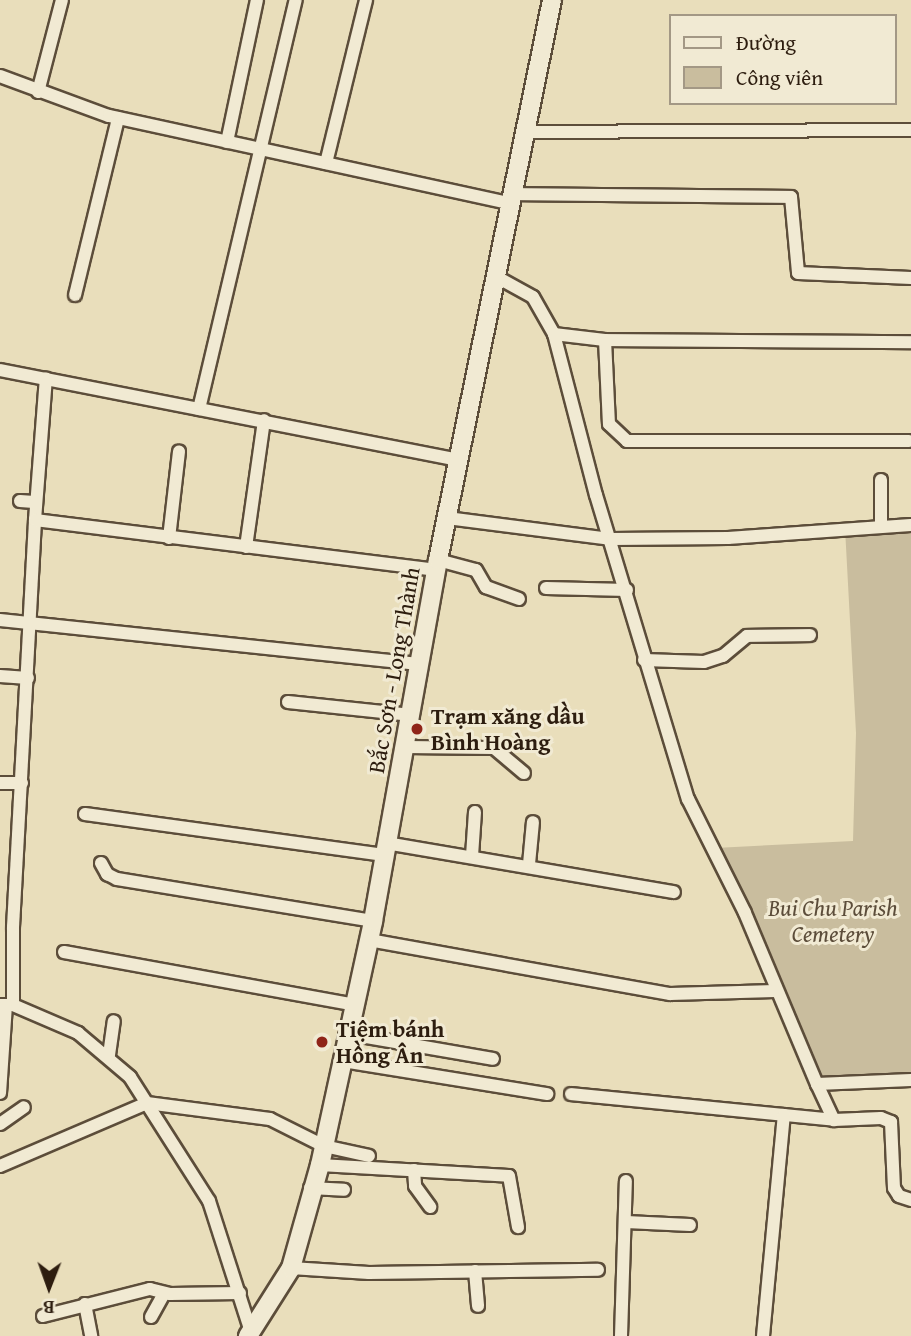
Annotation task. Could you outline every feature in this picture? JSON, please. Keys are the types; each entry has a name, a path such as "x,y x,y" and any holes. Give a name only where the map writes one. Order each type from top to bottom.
{"main road":[{"name":"Bắc Sơn - Long Thành","path":"249,1334 291,1268 310,1188 320,1165 344,1061 373,921 419,664 509,199 552,0"}],"street":[{"path":"38,92 62,0"},
{"path":"226,142 257,0"},
{"path":"199,409 264,149 296,0"},
{"path":"326,163 366,0"},
{"path":"0,76 38,92 118,118 509,199 791,197 798,273 911,278"},
{"path":"75,295 118,118"},
{"path":"523,132 911,130"},
{"path":"495,276 533,297 554,334 627,590 644,660 688,799 715,848 775,991 834,1120"},
{"path":"554,334 605,340 911,342"},
{"path":"605,340 609,424 627,441 909,441"},
{"path":"0,370 459,460"},
{"path":"0,1093 23,783 34,502 46,378"},
{"path":"246,547 264,420"},
{"path":"169,538 179,452"},
{"path":"881,480 881,526"},
{"path":"20,501 34,502"},
{"path":"447,518 612,539 728,538 911,525"},
{"path":"35,520 246,547 477,570 486,587 519,599"},
{"path":"546,588 627,590"},
{"path":"0,620 419,664"},
{"path":"644,660 704,662 723,656 747,636 810,635"},
{"path":"0,676 28,678"},
{"path":"288,702 411,715"},
{"path":"405,747 494,748 524,773"},
{"path":"0,783 23,783"},
{"path":"472,856 475,813"},
{"path":"85,814 385,849 472,856 674,891"},
{"path":"529,864 533,822"},
{"path":"101,863 107,874 117,879 373,921"},
{"path":"369,940 670,994 775,991"},
{"path":"64,952 355,1005"},
{"path":"6,1005 52,1019 109,1055 147,1103 209,1201 240,1293 249,1334"},
{"path":"109,1055 114,1021"},
{"path":"349,1034 493,1059"},
{"path":"344,1061 547,1094"},
{"path":"817,1084 911,1080"},
{"path":"571,1094 834,1120 881,1118 891,1122 894,1188 899,1196 911,1200"},
{"path":"0,1166 147,1103 270,1119 324,1146 369,1156"},
{"path":"0,1124 24,1107"},
{"path":"763,1336 784,1115"},
{"path":"320,1165 509,1176 513,1179 518,1227"},
{"path":"414,1170 415,1186 429,1207"},
{"path":"621,1336 626,1181"},
{"path":"310,1188 344,1190"},
{"path":"626,1222 690,1225"},
{"path":"291,1268 598,1270"},
{"path":"475,1271 478,1306"},
{"path":"43,1316 140,1290 164,1294 240,1293"},
{"path":"151,1317 164,1294"},
{"path":"85,1304 91,1336"}],"green space":[{"name":"Bui Chu Parish Cemetery","path":"911,527 911,1080 817,1084 715,848 853,841 856,733 845,528"}],"place":[{"name":"Trạm xăng dầu Bình Hoàng","path":"417,729"},
{"name":"Tiệm bánh Hồng Ân","path":"322,1042"}]}
